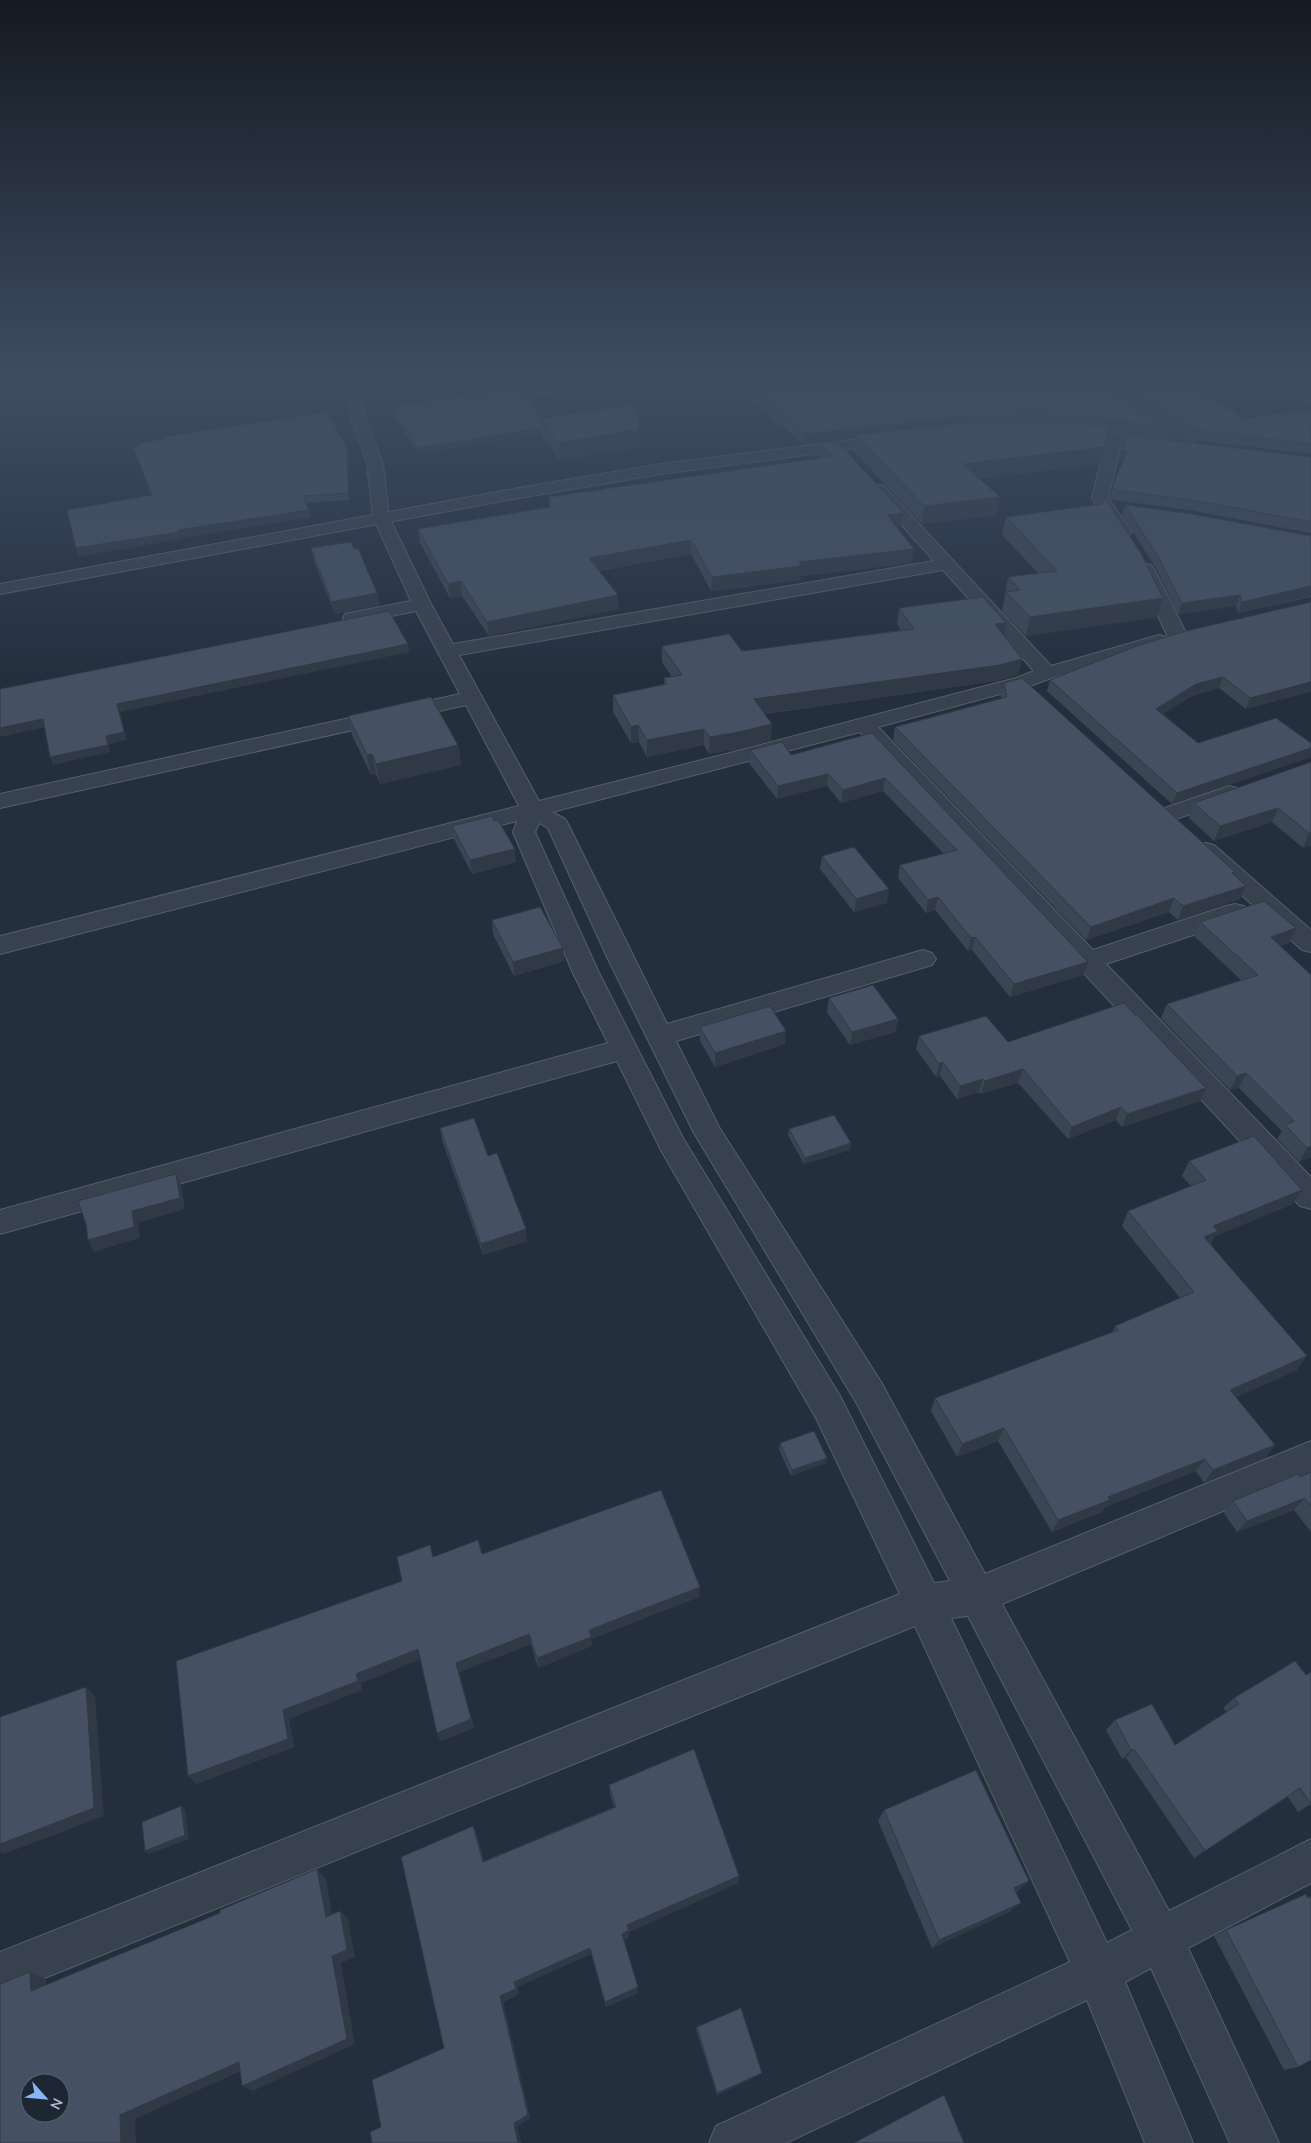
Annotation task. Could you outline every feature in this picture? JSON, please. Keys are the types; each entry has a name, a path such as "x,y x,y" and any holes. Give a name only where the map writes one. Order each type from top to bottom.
{"street":[{"path":"377,479 381,517 422,604 532,810 557,824 708,1133 869,1393 1160,1938 1255,2143"},
{"path":"0,589 381,517 603,479"},
{"path":"869,479 1046,672"},
{"path":"0,945 865,726 1030,688 1046,672 1187,633 1107,506 1100,498 1105,479"},
{"path":"1107,506 1125,509"},
{"path":"447,651 947,564"},
{"path":"336,622 422,604"},
{"path":"0,801 472,698"},
{"path":"865,726 1311,1198"},
{"path":"1248,787 1160,808 1311,944"},
{"path":"532,810 524,832 586,973 672,1144 828,1407 924,1602 1098,1972 1169,2143"},
{"path":"1088,962 1265,902"},
{"path":"660,1036 923,959"},
{"path":"0,1222 624,1049"},
{"path":"0,1974 924,1602 977,1596 1311,1457"},
{"path":"733,2143 1098,1972 1311,1860"}],"building":[{"path":"146,479 348,479 348,493 303,496 309,510 76,548 67,510 152,495"},
{"path":"674,479 872,479 903,513 887,515 914,549 799,562 801,566 712,577 691,540 589,558 618,595 487,622 461,581 448,584 418,529 550,507 549,497"},
{"path":"898,479 980,479 1000,497 924,506"},
{"path":"1311,479 1311,522 1192,500 1115,490 1113,487 1115,480"},
{"path":"1105,498 1140,552 1163,598 1030,617 1006,592 1020,590 1008,577 1057,571 1006,517 1102,504"},
{"path":"1125,505 1192,514 1311,536 1311,586 1242,602 1240,595 1182,603 1159,558"},
{"path":"351,542 354,549 358,548 377,593 332,602 311,548"},
{"path":"983,597 1006,623 995,624 1022,659 1000,665 754,699 772,724 710,737 704,729 647,740 638,725 631,727 613,695 667,684 664,678 682,675 662,646 729,634 742,651 914,629 899,608"},
{"path":"1311,602 1311,682 1250,698 1223,677 1196,684 1156,709 1198,743 1276,718 1311,743 1311,748 1177,793 1050,680 1134,647 1186,631"},
{"path":"389,611 408,644 117,704 124,732 106,736 108,745 50,757 43,719 0,728 0,689"},
{"path":"1022,678 1235,872 1232,873 1246,886 1183,906 1174,898 1091,927 895,727 1007,697 1004,683"},
{"path":"431,697 458,745 376,764 372,754 367,755 348,716"},
{"path":"872,733 1088,962 1014,984 975,937 971,938 938,897 928,900 900,865 957,850 885,778 843,790 828,774 778,786 750,750 782,742 791,755"},
{"path":"1311,762 1311,833 1278,808 1220,826 1194,803"},
{"path":"492,816 494,821 498,820 515,849 470,860 452,826"},
{"path":"854,847 889,889 856,899 822,856"},
{"path":"1264,901 1296,928 1271,937 1311,975 1311,1146 1307,1148 1285,1125 1294,1121 1246,1073 1237,1076 1167,1004 1258,975 1200,922"},
{"path":"540,907 563,948 513,962 492,920"},
{"path":"873,985 898,1019 852,1032 829,998"},
{"path":"1124,1003 1206,1088 1127,1114 1121,1107 1072,1127 1023,1069 985,1081 983,1079 960,1086 943,1062 939,1064 919,1036 986,1016 1008,1042"},
{"path":"770,1006 786,1031 715,1053 700,1027"},
{"path":"834,1115 851,1143 805,1158 789,1129"},
{"path":"474,1118 488,1156 497,1153 526,1229 481,1244 440,1128"},
{"path":"1254,1136 1302,1190 1213,1226 1218,1231 1204,1237 1307,1356 1230,1390 1275,1445 1213,1470 1205,1459 1108,1497 1110,1500 1058,1520 1004,1428 962,1444 935,1398 1118,1330 1115,1326 1194,1292 1128,1211 1206,1180 1189,1161"},
{"path":"176,1174 180,1198 132,1211 134,1227 88,1240 86,1224 78,1201"},
{"path":"814,1431 827,1458 792,1470 780,1443"},
{"path":"1311,1472 1311,1506 1305,1498 1247,1521 1233,1501 1298,1474 1300,1477"},
{"path":"661,1490 700,1587 589,1630 591,1637 537,1658 529,1634 456,1663 471,1719 437,1733 418,1649 356,1674 358,1681 283,1710 288,1739 188,1776 176,1661 402,1581 397,1557 430,1545 433,1557 478,1540 482,1554"},
{"path":"1295,1661 1306,1675 1311,1672 1311,1804 1300,1788 1205,1851 1134,1749 1131,1750 1115,1720 1152,1704 1175,1745 1239,1704 1234,1698"},
{"path":"86,1687 94,1808 0,1844 0,1717"},
{"path":"694,1749 739,1876 627,1925 629,1930 622,1934 638,1987 605,2002 590,1948 514,1982 516,1989 500,1996 528,2115 514,2123 518,2143 372,2143 370,2132 381,2127 372,2080 444,2048 401,1857 473,1826 483,1862 616,1807 609,1785"},
{"path":"976,1770 1029,1881 1014,1888 1021,1903 939,1940 884,1810"},
{"path":"181,1806 185,1835 145,1851 142,1822"},
{"path":"317,1869 326,1917 340,1911 347,1950 332,1956 347,2039 242,2086 239,2062 120,2115 121,2143 0,2143 0,1984 30,1972 31,1991 220,1913 220,1910"},
{"path":"1306,1894 1308,1898 1311,1896 1311,2060 1298,2067 1226,1930"},
{"path":"741,2008 762,2073 717,2093 697,2027"},
{"path":"944,2095 964,2143 854,2143"}]}
